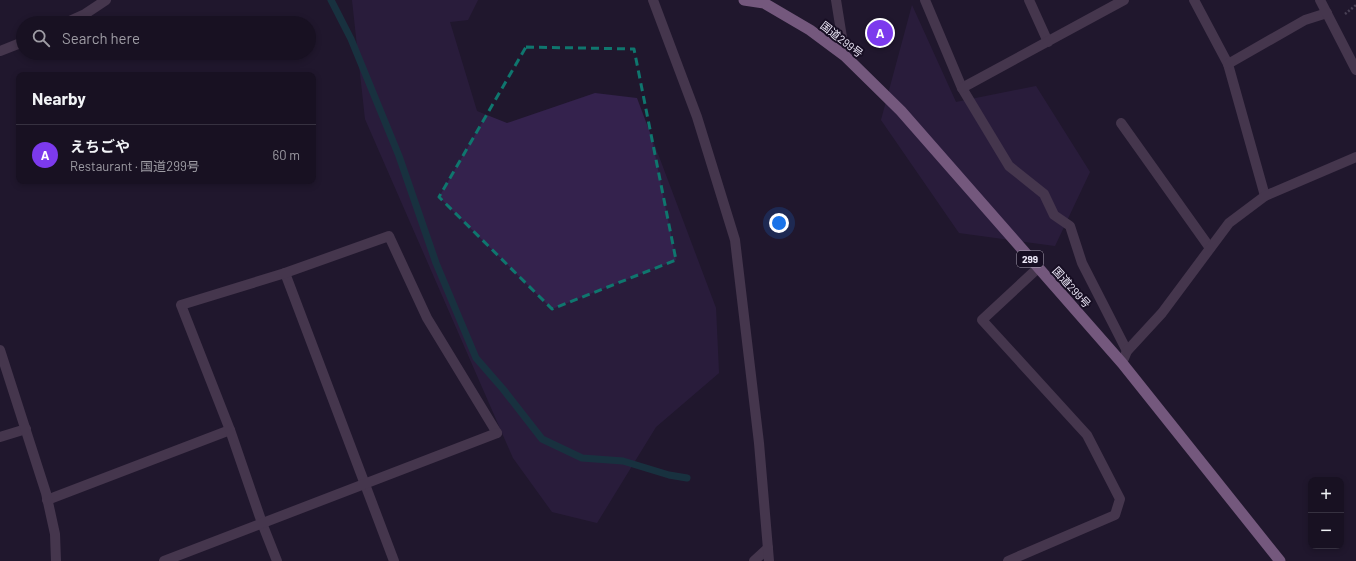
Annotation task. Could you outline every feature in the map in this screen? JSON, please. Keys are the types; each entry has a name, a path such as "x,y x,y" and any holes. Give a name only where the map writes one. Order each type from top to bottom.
{"highway":[{"name":"国道299号","path":"744,0 764,3 810,30 846,56 901,110 1122,363 1280,561"}],"street":[{"path":"81,16 106,0"},
{"path":"653,0 697,117 735,240 759,443 769,561"},
{"path":"836,0 846,56"},
{"path":"925,0 962,88 1009,166 1044,194 1054,215 1070,226 1082,263 1127,351"},
{"path":"1029,0 1048,42"},
{"path":"962,88 1124,0"},
{"path":"1194,0 1228,64 1265,196"},
{"path":"1320,0 1356,70"},
{"path":"1228,64 1305,20 1327,13"},
{"path":"0,51 16,45"},
{"path":"1121,123 1210,248"},
{"path":"1122,363 1127,351 1162,313 1229,223 1265,196 1356,156"},
{"path":"164,561 262,523 497,433 426,318 389,236 285,273 181,305 230,430 262,523 277,561"},
{"path":"1008,561 1115,515 1120,499 1087,435 982,320 1038,268"},
{"path":"285,273 394,561"},
{"path":"0,350 47,500 54,534 56,561"},
{"path":"0,438 26,429"},
{"path":"47,500 230,430"},
{"path":"754,561 768,548"}],"highlighted area":[{"path":"526,47 634,49 676,260 552,309 439,197"}],"shaded area":[{"path":"352,0 478,0 468,20 450,22 477,111 507,123 595,93 637,98 716,308 719,373 656,427 597,523 552,512 513,458 365,119"},
{"path":"912,5 956,102 1036,86 1090,172 1055,246 959,233 881,120"}],"waterway":[{"path":"331,0 351,39 399,156 436,263 476,358 503,389 542,439 582,458 623,461 669,475 687,478"}],"place":[{"name":"えちごや","path":"880,33"}]}
